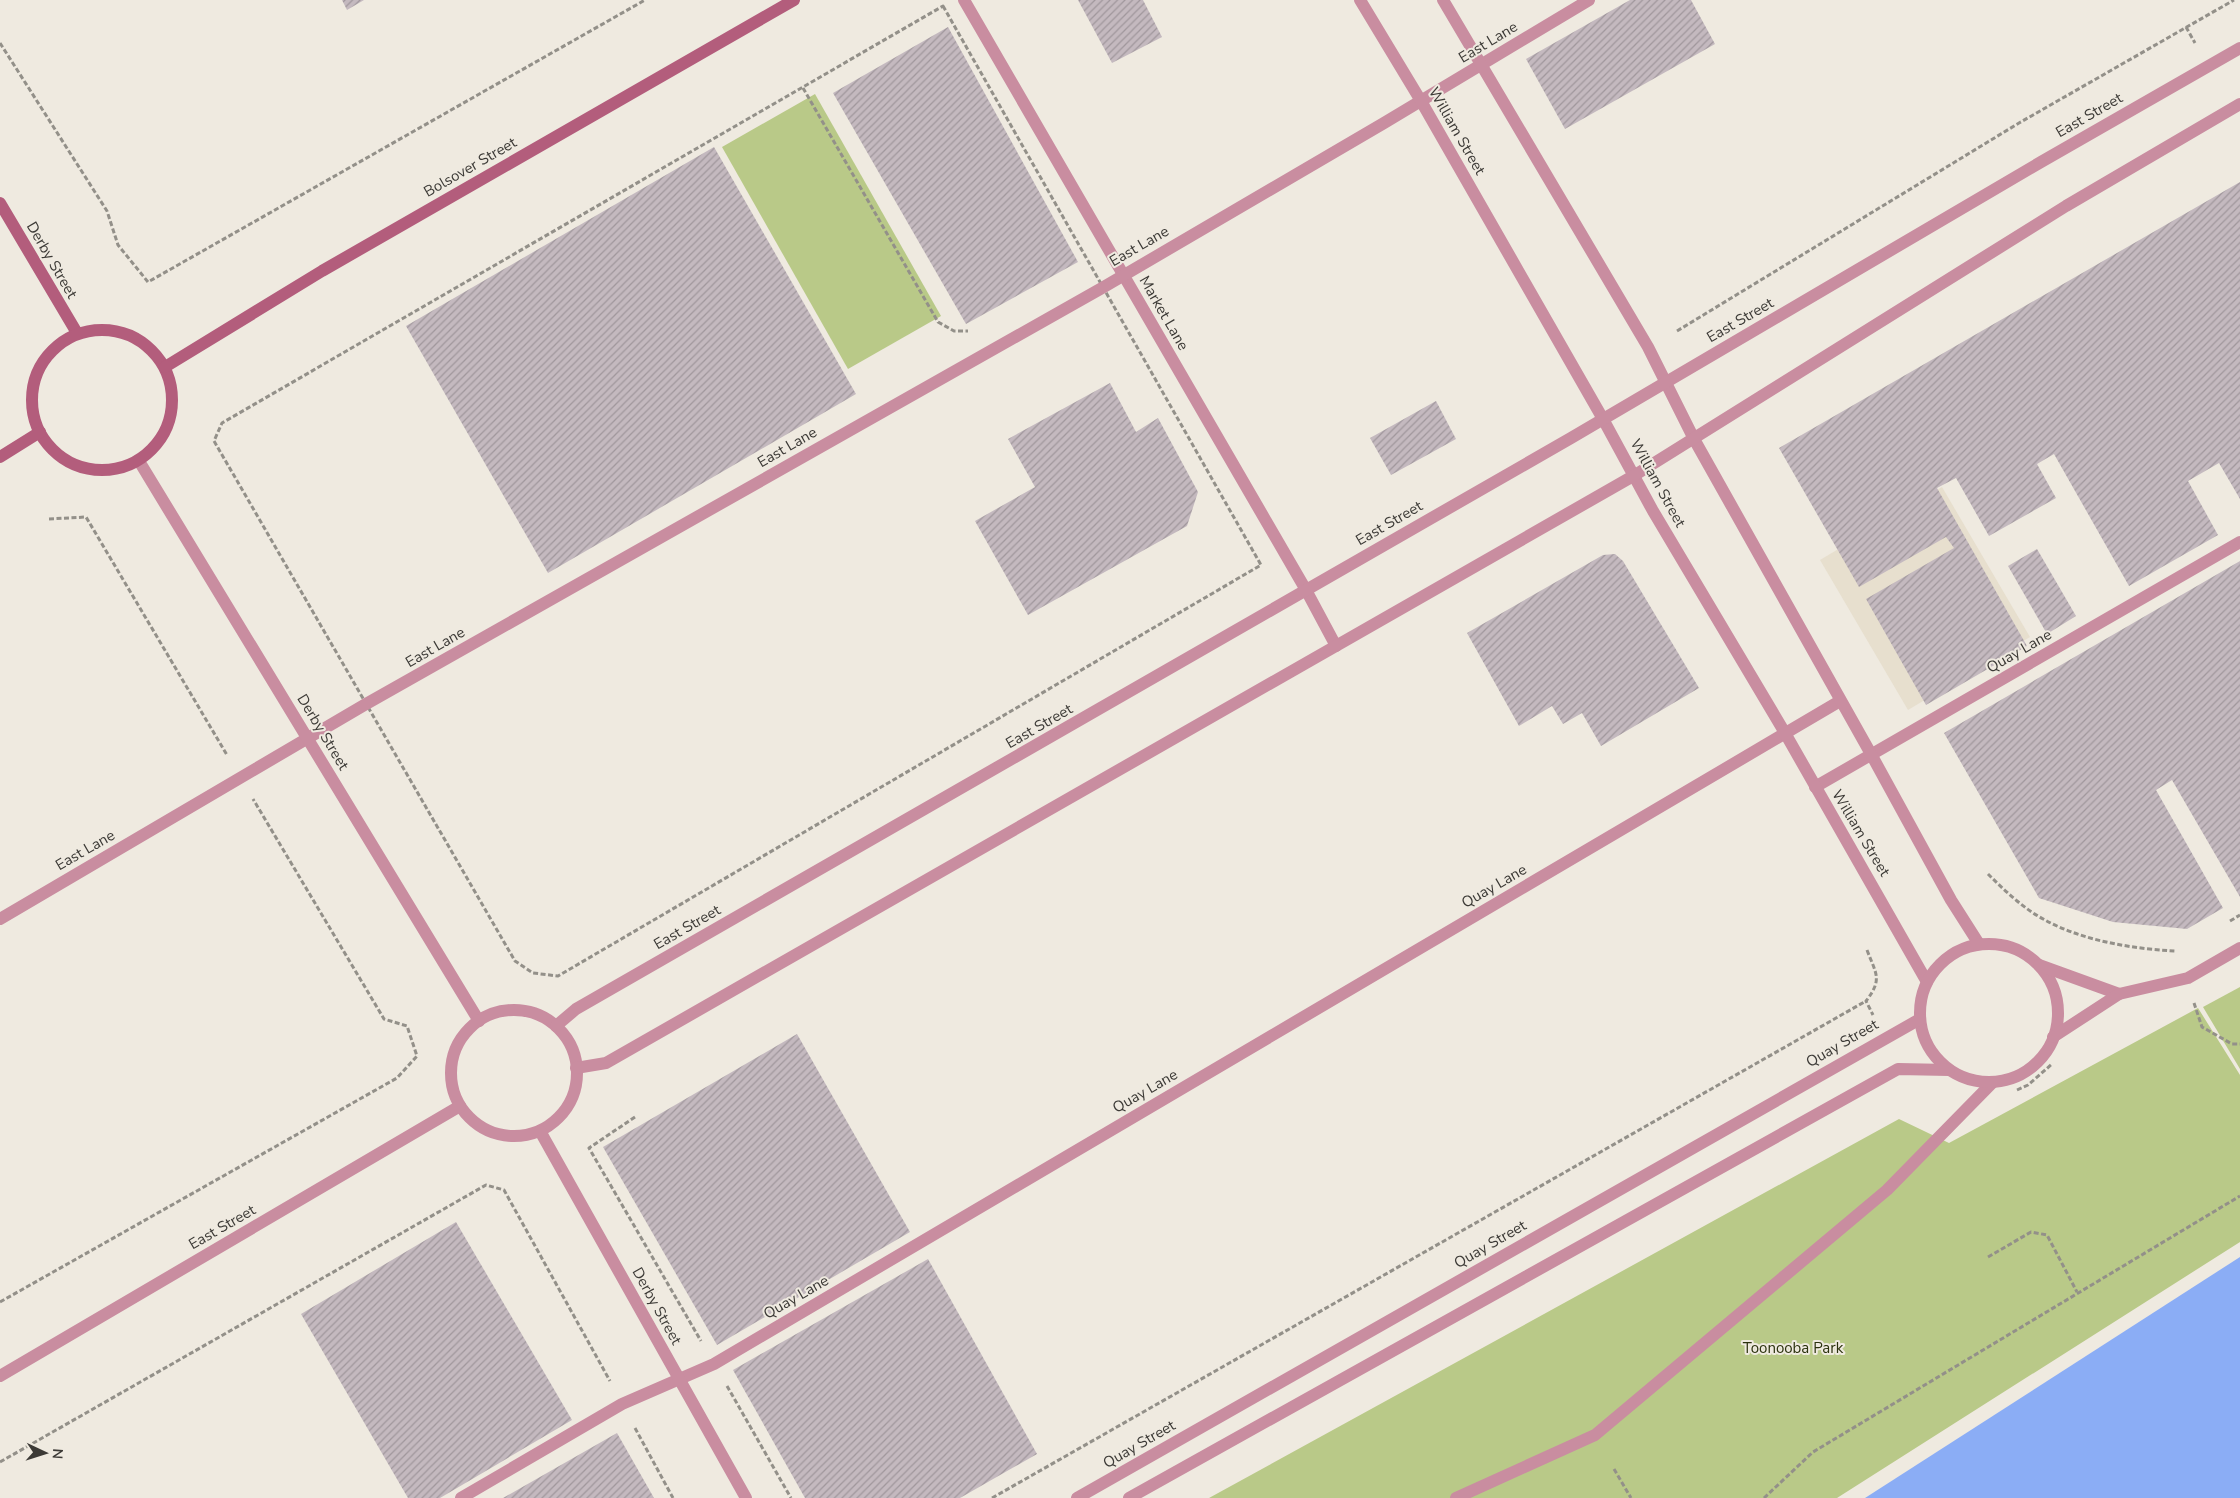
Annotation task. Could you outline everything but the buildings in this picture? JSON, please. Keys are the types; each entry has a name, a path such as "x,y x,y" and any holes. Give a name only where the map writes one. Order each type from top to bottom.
{"main road":[{"name":"Bolsover Street","path":"165,367 322,271 794,0"},
{"name":"Derby Street","path":"0,203 77,333"},
{"path":"110,329 131,334 149,346 165,367 172,384 172,399 167,428 156,447 139,461 117,470 94,471 72,464 53,451 40,432 33,412 32,390 39,370 50,352 77,333 110,329"},
{"path":"0,457 40,432"}],"street":[{"name":"Market Lane","path":"964,0 1306,590 1336,646"},
{"name":"William Street","path":"1360,0 1421,100 1604,419 1653,511 1785,733 1900,931 1927,982"},
{"path":"1443,0 1644,340 1694,438 1951,900 1979,944"},
{"name":"East Lane","path":"0,918 308,740 366,704 1102,288 1122,274 1482,65 1589,0"},
{"name":"East Street","path":"556,1026 576,1009 1604,419 2033,167 2240,48"},
{"path":"576,1068 606,1063 1635,475 2066,206 2240,104"},
{"name":"Derby Street","path":"139,461 479,1020"},
{"name":"Quay Lane","path":"1815,787 2240,542"},
{"name":"Quay Lane","path":"461,1498 622,1404 714,1364 1840,701"},
{"path":"1948,1070 1932,1052 1922,1031 1920,1019 1922,994 1936,968 1948,957 1963,949 1979,944 2011,947 2039,965 2119,994"},
{"path":"2053,1037 2119,994 2188,978 2240,948"},
{"path":"1129,1498 1898,1069 1948,1070 1977,1082 1993,1082 2024,1073 2046,1051 2053,1037 2058,1011 2052,986 2039,965"},
{"path":"510,1010 526,1011 542,1017 556,1026 566,1038 573,1052 576,1068 575,1087 569,1105 557,1120 540,1131 523,1136 496,1133 472,1120 460,1106 452,1088 451,1069 455,1050 465,1033 479,1020 494,1013 510,1010"},
{"name":"Quay Street","path":"1078,1498 1885,1037 1920,1019"},
{"path":"1456,1498 1595,1435 1887,1190 1993,1082"},
{"name":"East Street","path":"0,1376 460,1106"},
{"name":"Derby Street","path":"540,1131 746,1498"}],"path":[{"path":"0,43 106,211 118,245 148,282 645,0"},
{"path":"1677,331 2019,123 2234,0"},
{"path":"214,441 222,423 943,6"},
{"path":"803,88 938,322 954,331 972,331"},
{"path":"49,519 86,517"},
{"path":"515,960 533,973 558,976 1261,565"},
{"path":"1988,874 2011,896 2045,921 2080,935 2117,944 2176,952"},
{"path":"992,1498 1866,1002 1877,987 1877,974 1867,950"},
{"path":"2191,994 2202,1027 2232,1044 2240,1044"},
{"path":"1866,1002 1885,1037"},
{"path":"0,1302 396,1078 417,1056 407,1026 384,1019"},
{"path":"635,1117 589,1148 791,1498"},
{"path":"0,1462 486,1185 504,1190 673,1498"},
{"path":"1764,1498 1813,1452 2240,1196"},
{"path":"1988,1257 2031,1232 2046,1235 2077,1292"},
{"path":"1614,1469 1631,1498"}],"shaded area":[{"path":"1942,487 2030,637 1908,710 1820,560"}],"green space":[{"path":"815,94 941,316 848,369 722,147"},
{"path":"2240,987 2240,1069 2203,1007"},
{"name":"Toonooba Park","path":"2198,1008 2240,1075 2240,1242 1837,1498 1209,1498 1899,1119 1949,1143"}],"water":[{"path":"2240,1257 2240,1498 1865,1498"}]}
